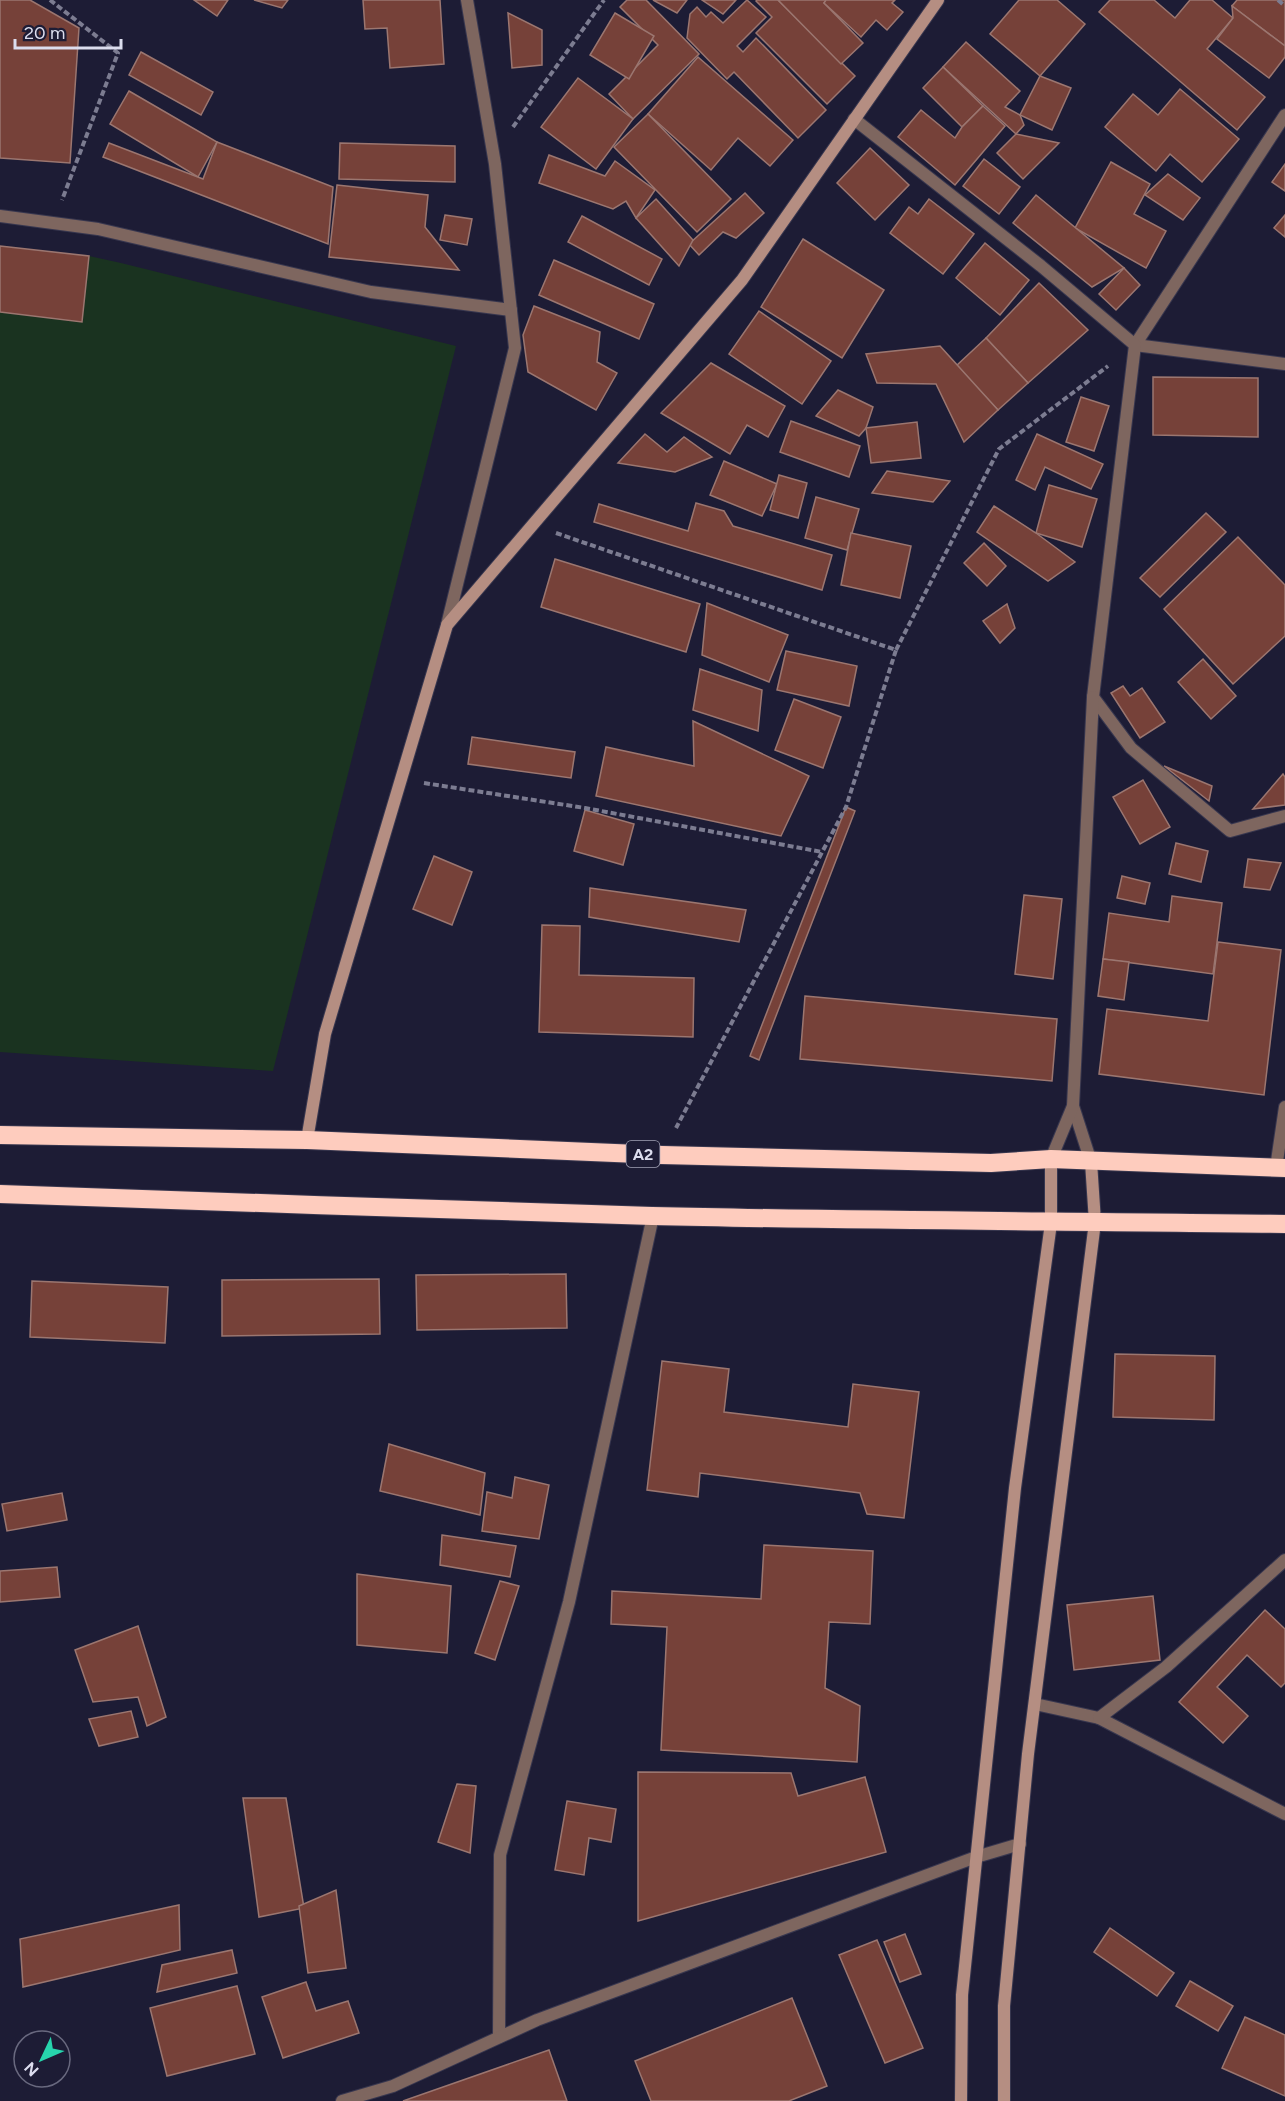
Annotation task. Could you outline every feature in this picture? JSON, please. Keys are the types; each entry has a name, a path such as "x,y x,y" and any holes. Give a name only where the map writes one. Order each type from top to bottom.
{"highway":[{"name":"A2","path":"0,1135 307,1140 662,1155 991,1163 1051,1159 1280,1168"},
{"path":"0,1194 653,1216 993,1220 1051,1223 1285,1224"}],"street":[{"path":"307,1140 325,1034 447,625 515,348 493,154 466,0"},
{"path":"447,625 742,280 938,0"},
{"path":"961,2101 962,1995 1015,1488 1051,1223 1051,1159 1073,1106 1093,697 1135,345 1285,115"},
{"path":"854,119 1041,266 1135,345 1285,364"},
{"path":"0,216 98,229 371,292 511,310"},
{"path":"1093,697 1131,748 1230,831 1285,816"},
{"path":"1004,2101 1004,2006 1020,1844 1035,1704 1095,1222 1091,1162 1073,1106"},
{"path":"1280,1168 1285,1107"},
{"path":"499,2037 500,1855 569,1602 653,1216"},
{"path":"1099,1718 1166,1667 1285,1560"},
{"path":"1035,1704 1099,1718 1285,1814"},
{"path":"342,2101 393,2086 537,2020 976,1857 1020,1844"}],"path":[{"path":"50,0 118,53 53,223"},
{"path":"493,154 604,0"},
{"path":"1278,0 1285,6"},
{"path":"662,1155 846,807 896,650 999,449 1135,345"},
{"path":"533,525 896,650"},
{"path":"402,779 585,808 822,852"}],"green space":[{"path":"0,250 89,256 456,346 273,1071 0,1052"}],"building":[{"path":"0,0 30,0 79,28 70,163 0,158"},
{"path":"194,0 228,0 217,16"},
{"path":"254,0 288,0 282,8"},
{"path":"363,0 440,0 444,64 390,68 387,28 365,29"},
{"path":"627,0 646,0 699,54 633,119 609,94 658,45 620,7"},
{"path":"653,0 687,0 677,13"},
{"path":"702,0 736,0 723,14"},
{"path":"747,0 766,17 737,46 743,52 756,38 826,110 798,138 734,72 727,79 687,38 690,14 697,7 706,17 711,12 723,23"},
{"path":"757,0 778,0 855,76 827,104 756,33 772,17"},
{"path":"778,0 827,0 824,3 863,43 841,64"},
{"path":"826,0 895,0 892,3 903,12 887,30 876,20 861,37 824,3"},
{"path":"1019,0 1057,0 1085,24 1040,76 990,34"},
{"path":"1110,0 1154,0 1175,18 1190,0 1212,0 1233,18 1207,49 1265,97 1237,130 1099,12"},
{"path":"1237,0 1285,0 1285,46 1232,6"},
{"path":"1232,6 1285,46 1285,57 1269,78 1217,39 1233,18"},
{"path":"508,13 542,30 542,65 512,68"},
{"path":"615,13 654,36 629,79 590,55"},
{"path":"966,42 1020,91 1005,107 1020,115 1024,125 1016,134 943,67"},
{"path":"141,52 213,92 201,115 129,75"},
{"path":"698,57 793,140 770,166 738,138 711,170 648,114"},
{"path":"943,67 983,106 962,127 923,88"},
{"path":"1040,76 1071,88 1052,130 1020,115"},
{"path":"578,78 633,119 596,169 541,127"},
{"path":"1180,89 1239,139 1202,182 1170,154 1156,171 1105,127 1133,94 1158,115"},
{"path":"129,91 217,142 198,177 110,124"},
{"path":"983,106 1005,126 955,185 898,137 921,110 955,138 962,127"},
{"path":"648,114 731,199 697,232 614,147"},
{"path":"1016,134 1059,143 1023,179 997,153"},
{"path":"217,142 333,187 328,244 103,157 109,143 203,179"},
{"path":"340,143 455,146 455,182 339,179"},
{"path":"870,148 909,185 875,220 837,183"},
{"path":"549,155 605,176 615,161 655,190 636,218 626,201 613,209 539,183"},
{"path":"984,159 1020,187 999,214 963,186"},
{"path":"1111,162 1150,184 1134,214 1166,231 1146,268 1075,228"},
{"path":"1285,164 1285,191 1272,182"},
{"path":"1168,174 1200,198 1183,220 1145,195"},
{"path":"337,185 428,195 425,227 459,270 329,257"},
{"path":"745,193 764,213 736,238 723,232 699,255 689,244"},
{"path":"1036,195 1124,268 1092,287 1013,223"},
{"path":"656,199 693,240 679,266 636,218"},
{"path":"929,199 974,234 943,274 890,233 909,207 918,214"},
{"path":"445,215 472,219 467,245 440,240"},
{"path":"1285,215 1285,237 1274,228"},
{"path":"582,216 662,259 649,285 568,242"},
{"path":"803,239 884,290 842,358 761,307"},
{"path":"985,243 1029,280 1000,315 956,278"},
{"path":"0,246 89,256 82,322 0,312"},
{"path":"554,260 654,304 639,339 539,295"},
{"path":"1124,268 1140,285 1116,310 1099,294"},
{"path":"1039,283 1088,330 1028,383 986,338"},
{"path":"534,306 600,332 597,362 617,373 596,410 528,372 523,335"},
{"path":"759,311 831,361 802,404 729,354"},
{"path":"986,338 1028,383 998,410 956,366"},
{"path":"940,346 998,410 964,442 936,384 877,383 866,354"},
{"path":"711,363 785,406 768,437 747,425 730,454 661,413"},
{"path":"1153,377 1258,378 1258,437 1153,435"},
{"path":"838,390 873,407 866,428 859,436 816,416"},
{"path":"1081,397 1109,406 1094,451 1066,442"},
{"path":"791,421 860,446 849,477 780,452"},
{"path":"917,422 921,458 871,463 866,428"},
{"path":"645,434 667,452 684,437 712,457 675,472 618,463"},
{"path":"1037,434 1103,464 1091,489 1045,467 1035,490 1016,480"},
{"path":"724,461 777,484 762,516 710,495"},
{"path":"887,471 950,481 933,502 872,493"},
{"path":"779,475 807,483 798,518 770,510"},
{"path":"1049,485 1097,499 1082,547 1036,533"},
{"path":"816,497 859,509 847,550 805,538"},
{"path":"696,503 724,511 733,526 832,555 822,590 594,522 599,504 688,531"},
{"path":"994,506 1075,562 1048,581 977,532"},
{"path":"1206,513 1226,532 1160,597 1140,578"},
{"path":"851,533 911,546 900,598 841,585"},
{"path":"1238,537 1285,585 1285,636 1233,684 1164,609"},
{"path":"984,543 1006,566 987,586 964,563"},
{"path":"555,559 700,604 686,652 541,607"},
{"path":"707,603 788,635 769,682 702,655"},
{"path":"1007,604 1015,628 1000,643 983,621"},
{"path":"786,651 857,666 849,706 777,690"},
{"path":"1203,659 1236,696 1211,719 1178,682"},
{"path":"700,669 762,690 758,731 693,710"},
{"path":"1123,686 1130,696 1142,688 1165,722 1140,738 1111,693"},
{"path":"794,699 841,717 823,768 775,750"},
{"path":"693,721 809,776 781,836 596,796 606,747 694,766"},
{"path":"472,737 575,752 571,778 468,764"},
{"path":"1164,766 1212,786 1209,801"},
{"path":"1283,774 1285,777 1285,805 1253,809"},
{"path":"1143,780 1170,827 1140,844 1113,797"},
{"path":"846,807 855,811 759,1060 750,1056"},
{"path":"585,810 634,824 623,865 574,851"},
{"path":"1176,843 1208,851 1201,882 1169,874"},
{"path":"434,856 472,872 452,925 413,909"},
{"path":"1248,859 1281,863 1270,890 1244,887"},
{"path":"1122,876 1150,883 1145,904 1117,898"},
{"path":"590,888 746,910 739,942 589,917"},
{"path":"1024,895 1062,899 1053,979 1015,974"},
{"path":"1172,896 1222,903 1213,974 1103,959 1109,913 1169,922"},
{"path":"542,925 580,926 579,975 694,978 693,1037 539,1032"},
{"path":"1218,942 1281,950 1264,1095 1099,1074 1107,1009 1208,1021"},
{"path":"1103,959 1129,962 1124,1000 1098,996"},
{"path":"805,996 1057,1019 1052,1081 800,1059"},
{"path":"566,1274 567,1328 417,1330 416,1275"},
{"path":"379,1279 380,1334 222,1336 222,1280"},
{"path":"32,1281 168,1287 165,1343 30,1337"},
{"path":"1115,1354 1215,1356 1214,1420 1113,1417"},
{"path":"662,1361 729,1369 724,1412 848,1427 853,1384 919,1392 904,1518 867,1514 860,1493 700,1473 698,1497 647,1490"},
{"path":"389,1444 485,1473 480,1515 380,1491"},
{"path":"515,1477 549,1485 539,1539 482,1531 487,1492 512,1498"},
{"path":"62,1493 67,1520 7,1531 2,1504"},
{"path":"442,1535 516,1546 510,1577 440,1565"},
{"path":"764,1545 873,1551 870,1624 829,1622 825,1688 860,1706 857,1762 661,1750 667,1627 611,1624 612,1591 761,1599"},
{"path":"57,1567 60,1597 0,1602 0,1571"},
{"path":"357,1574 451,1586 447,1653 357,1645"},
{"path":"500,1581 519,1586 495,1660 475,1653"},
{"path":"1153,1596 1160,1660 1074,1670 1067,1605"},
{"path":"1265,1610 1285,1629 1285,1683 1281,1687 1247,1655 1217,1687 1248,1716 1223,1743 1179,1702"},
{"path":"138,1626 166,1717 147,1726 138,1697 93,1702 75,1650"},
{"path":"131,1711 138,1737 99,1746 89,1719"},
{"path":"638,1772 791,1773 798,1796 865,1777 886,1852 638,1921"},
{"path":"457,1784 476,1786 470,1853 438,1842"},
{"path":"243,1798 286,1798 304,1908 259,1917"},
{"path":"567,1801 616,1809 611,1842 589,1838 584,1875 555,1870"},
{"path":"336,1890 346,1968 308,1973 299,1906"},
{"path":"179,1905 180,1950 23,1987 20,1939"},
{"path":"1110,1928 1174,1973 1157,1996 1094,1952"},
{"path":"905,1934 921,1974 900,1982 884,1942"},
{"path":"877,1940 923,2048 885,2063 839,1955"},
{"path":"232,1950 237,1973 157,1992 162,1965"},
{"path":"1190,1981 1233,2006 1218,2031 1176,2006"},
{"path":"306,1982 316,2011 348,2001 359,2033 283,2058 262,1997"},
{"path":"237,1986 255,2054 167,2076 150,2008"},
{"path":"792,1998 827,2086 789,2101 651,2101 635,2061"},
{"path":"1245,2017 1285,2035 1285,2096 1222,2068"},
{"path":"549,2050 567,2101 403,2101"}]}
